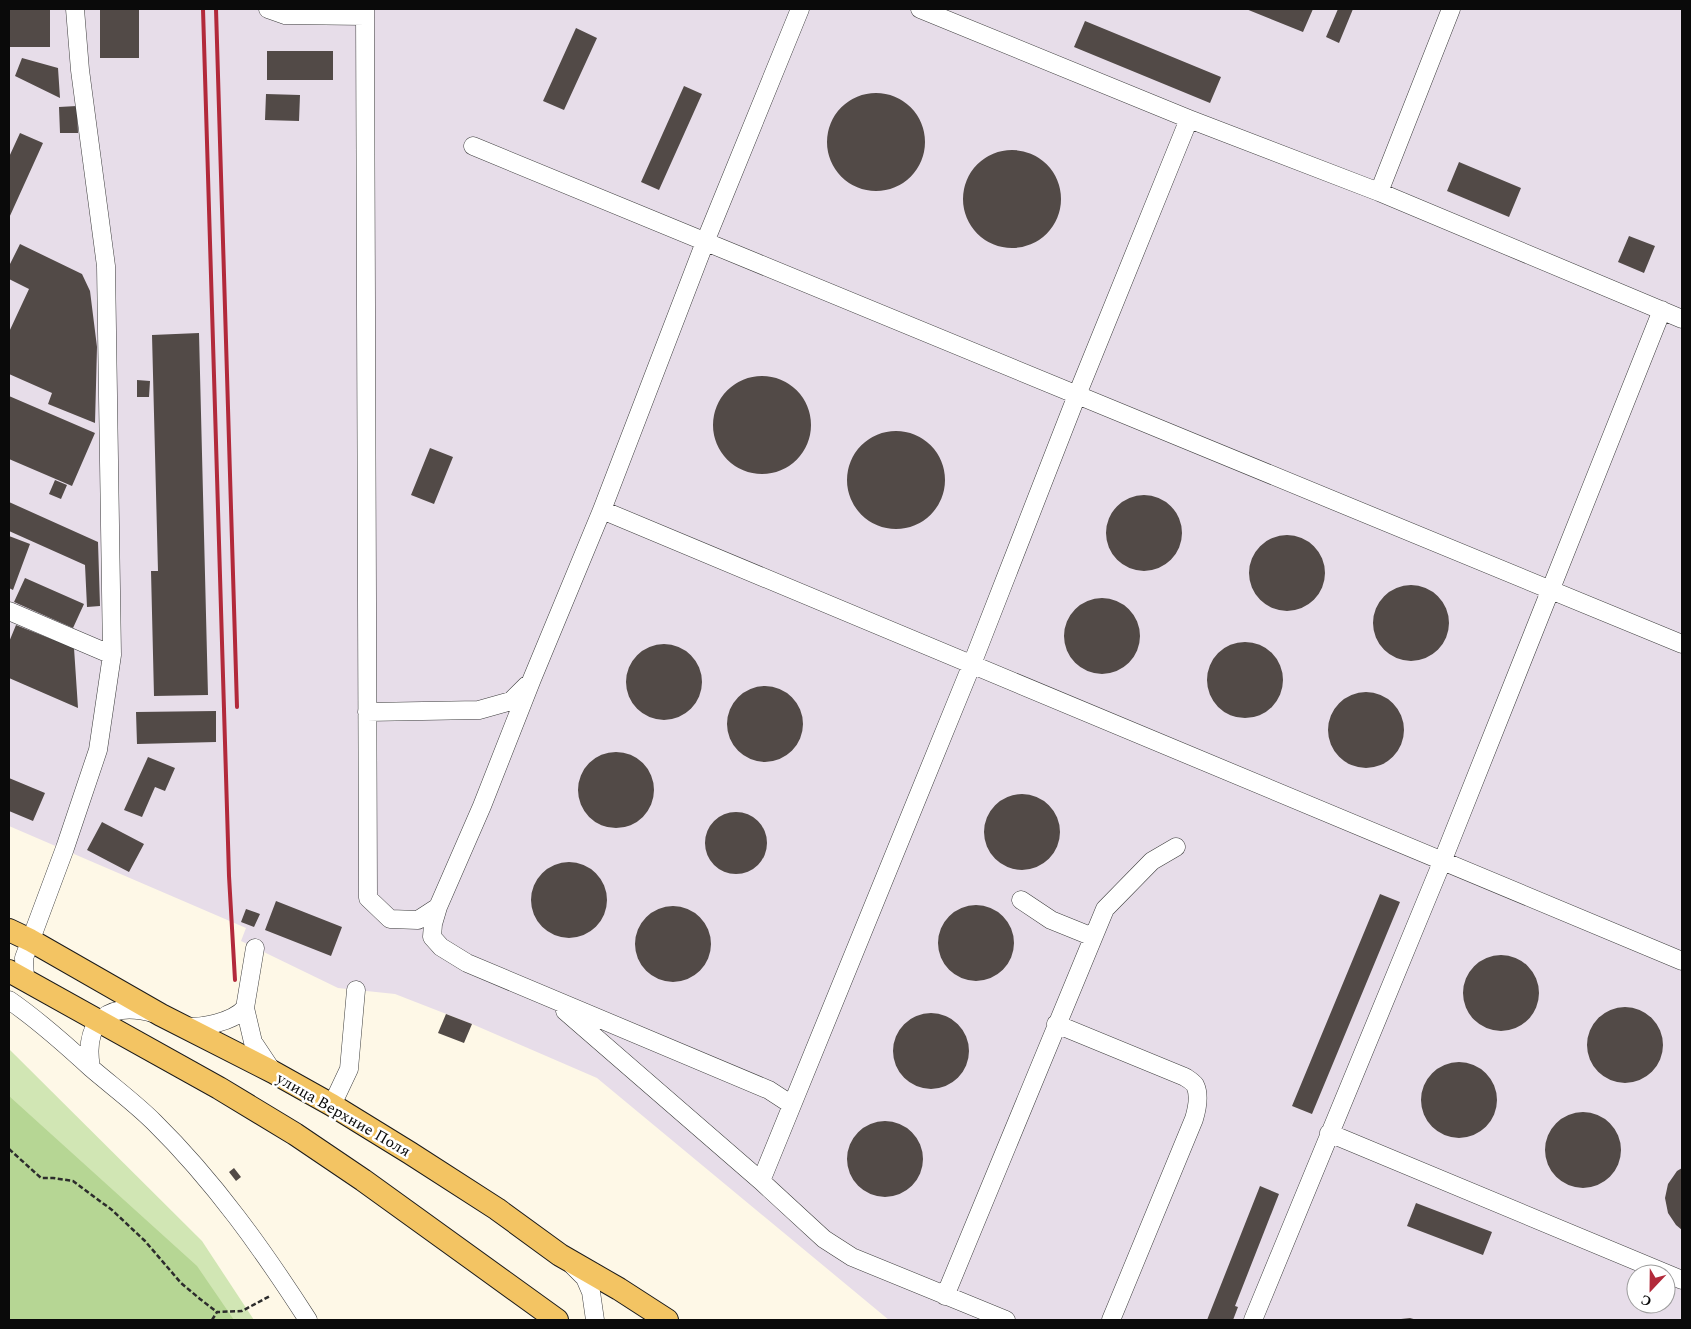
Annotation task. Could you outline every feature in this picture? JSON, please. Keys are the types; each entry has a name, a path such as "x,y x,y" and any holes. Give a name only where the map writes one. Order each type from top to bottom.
{"main road":[{"name":"улица Верхние Поля","path":"9,930 182,1026 273,1072 332,1105 489,1204 560,1255 619,1289 667,1320"},
{"path":"17,976 220,1088 295,1134 363,1180 557,1320"}],"street":[{"path":"17,976 65,848 98,750 112,655 106,266 80,70 75,9"},
{"path":"268,9 285,15 365,12 368,898 390,919 418,920 438,907"},
{"path":"792,1105 769,1090 553,1001 467,963 441,947 432,937 433,924 438,907 482,806 602,510 706,242 800,9"},
{"path":"920,9 1189,119 1379,192 1682,319"},
{"path":"1379,192 1451,9"},
{"path":"761,1182 972,664 1077,395 1189,119"},
{"path":"473,146 1682,644"},
{"path":"1253,1320 1442,862 1662,310"},
{"path":"602,510 1682,961"},
{"path":"9,611 112,655"},
{"path":"367,712 479,710 511,702 532,679"},
{"path":"945,1296 1105,909 1152,860 1176,847"},
{"path":"1021,900 1051,920 1092,938"},
{"path":"255,948 245,1008 253,1042 273,1072"},
{"path":"332,1105 349,1069 356,990"},
{"path":"9,1000 66,1045 154,1122 232,1211 262,1251 308,1320"},
{"path":"553,1001 824,1239 852,1257 1006,1320"},
{"path":"182,1026 191,1027 220,1022 242,1012 245,1008"},
{"path":"91,1068 88,1052 90,1040 99,1021 108,1014 122,1010 144,1010 162,1015"},
{"path":"1056,1024 1185,1077 1194,1084 1198,1098 1194,1119 1111,1320"},
{"path":"1329,1133 1682,1280"},
{"path":"560,1255 585,1278 591,1292 595,1320"}],"path":[{"path":"9,1149 41,1178 73,1181 112,1210 145,1241 181,1282 218,1312 242,1311 270,1296"},
{"path":"212,1320 218,1312"}],"shaded area":[{"path":"9,9 1682,9 1682,1320 889,1320 597,1078 472,1024 395,994 338,988 241,941 246,928 9,826"}],"green space":[{"path":"9,1049 202,1241 254,1320 9,1320"},
{"path":"9,1096 197,1266 234,1320 9,1320"}],"building":[{"path":"9,9 50,9 50,47 9,47"},
{"path":"100,9 139,9 139,58 100,58"},
{"path":"1246,9 1313,9 1303,32"},
{"path":"1338,9 1353,9 1339,43 1326,37"},
{"path":"1085,21 1221,77 1210,103 1074,47"},
{"path":"576,28 597,38 564,110 543,101"},
{"path":"267,51 333,51 333,80 267,80"},
{"path":"22,58 58,68 60,98 15,76"},
{"path":"684,86 702,94 659,190 641,182"},
{"path":"876,93 895,97 911,107 921,123 925,142 921,161 911,177 895,187 876,191 857,187 841,177 831,161 827,142 831,123 841,107 857,97"},
{"path":"266,94 300,95 299,121 265,120"},
{"path":"77,106 78,133 60,133 59,107"},
{"path":"20,133 43,143 9,218 9,157"},
{"path":"1012,150 1031,154 1047,164 1057,180 1061,199 1057,218 1047,234 1031,244 1012,248 993,244 977,234 967,218 963,199 967,180 977,164 993,154"},
{"path":"1459,162 1521,188 1509,217 1447,191"},
{"path":"1629,236 1655,246 1644,273 1618,262"},
{"path":"20,244 82,274 90,291 97,347 95,423 48,404 52,393 9,374 9,332 29,289 9,279 9,266"},
{"path":"199,333 208,695 154,696 151,571 158,571 152,335"},
{"path":"762,376 781,380 797,390 807,406 811,425 807,444 797,460 781,470 762,474 743,470 727,460 717,444 713,425 717,406 727,390 743,380"},
{"path":"137,380 150,381 149,397 137,397"},
{"path":"9,396 95,433 72,486 9,459"},
{"path":"896,431 915,435 931,445 941,461 945,480 941,499 931,515 915,525 896,529 877,525 861,515 851,499 847,480 851,461 861,445 877,435"},
{"path":"430,448 453,457 434,504 411,495"},
{"path":"55,480 67,485 61,499 49,494"},
{"path":"1144,495 1158,498 1171,506 1179,519 1182,533 1179,547 1171,560 1158,568 1144,571 1130,568 1117,560 1109,547 1106,533 1109,519 1117,506 1130,498"},
{"path":"9,502 98,542 100,606 87,607 85,565 9,531"},
{"path":"1287,535 1301,538 1314,546 1322,559 1325,573 1322,587 1314,600 1301,608 1287,611 1273,608 1260,600 1252,587 1249,573 1252,559 1260,546 1273,538"},
{"path":"9,536 30,544 13,590 9,588"},
{"path":"25,578 84,604 73,628 14,602"},
{"path":"1411,585 1425,588 1438,596 1446,609 1449,623 1446,637 1438,650 1425,658 1411,661 1397,658 1384,650 1376,637 1373,623 1376,609 1384,596 1397,588"},
{"path":"1102,598 1116,601 1129,609 1137,622 1140,636 1137,650 1129,663 1116,671 1102,674 1088,671 1075,663 1067,650 1064,636 1067,622 1075,609 1088,601"},
{"path":"16,625 74,648 78,708 9,678 9,642"},
{"path":"1245,642 1259,645 1272,653 1280,666 1283,680 1280,694 1272,707 1259,715 1245,718 1231,715 1218,707 1210,694 1207,680 1210,666 1218,653 1231,645"},
{"path":"664,644 678,647 691,655 699,668 702,682 699,696 691,709 678,717 664,720 650,717 637,709 629,696 626,682 629,668 637,655 650,647"},
{"path":"765,686 779,689 792,697 800,710 803,724 800,738 792,751 779,759 765,762 751,759 738,751 730,738 727,724 730,710 738,697 751,689"},
{"path":"1366,692 1380,695 1393,703 1401,716 1404,730 1401,744 1393,757 1380,765 1366,768 1352,765 1339,757 1331,744 1328,730 1331,716 1339,703 1352,695"},
{"path":"216,711 216,742 137,744 136,712"},
{"path":"616,752 630,755 643,763 651,776 654,790 651,804 643,817 630,825 616,828 602,825 589,817 581,804 578,790 581,776 589,763 602,755"},
{"path":"148,757 175,768 165,791 155,787 142,817 124,810"},
{"path":"9,778 45,793 33,821 9,811"},
{"path":"1022,794 1036,797 1049,805 1057,818 1060,832 1057,846 1049,859 1036,867 1022,870 1008,867 995,859 987,846 984,832 987,818 995,805 1008,797"},
{"path":"736,812 748,815 758,821 764,831 767,843 764,855 758,865 748,871 736,874 724,871 714,865 708,855 705,843 708,831 714,821 724,815"},
{"path":"102,822 144,844 129,872 87,850"},
{"path":"569,862 583,865 596,873 604,886 607,900 604,914 596,927 583,935 569,938 555,935 542,927 534,914 531,900 534,886 542,873 555,865"},
{"path":"1380,894 1400,902 1312,1114 1292,1106"},
{"path":"276,901 342,927 331,956 265,930"},
{"path":"976,905 990,908 1003,916 1011,929 1014,943 1011,957 1003,970 990,978 976,981 962,978 949,970 941,957 938,943 941,929 949,916 962,908"},
{"path":"673,906 687,909 700,917 708,930 711,944 708,958 700,971 687,979 673,982 659,979 646,971 638,958 635,944 638,930 646,917 659,909"},
{"path":"246,909 260,914 254,927 241,922"},
{"path":"1501,955 1515,958 1528,966 1536,979 1539,993 1536,1007 1528,1020 1515,1028 1501,1031 1487,1028 1474,1020 1466,1007 1463,993 1466,979 1474,966 1487,958"},
{"path":"1625,1007 1639,1010 1652,1018 1660,1031 1663,1045 1660,1059 1652,1072 1639,1080 1625,1083 1611,1080 1598,1072 1590,1059 1587,1045 1590,1031 1598,1018 1611,1010"},
{"path":"931,1013 945,1016 958,1024 966,1037 969,1051 966,1065 958,1078 945,1086 931,1089 917,1086 904,1078 896,1065 893,1051 896,1037 904,1024 917,1016"},
{"path":"446,1014 472,1024 464,1043 438,1033"},
{"path":"1459,1062 1473,1065 1486,1073 1494,1086 1497,1100 1494,1114 1486,1127 1473,1135 1459,1138 1445,1135 1432,1127 1424,1114 1421,1100 1424,1086 1432,1073 1445,1065"},
{"path":"1583,1112 1597,1115 1610,1123 1618,1136 1621,1150 1618,1164 1610,1177 1597,1185 1583,1188 1569,1185 1556,1177 1548,1164 1545,1150 1548,1136 1556,1123 1569,1115"},
{"path":"885,1121 899,1124 912,1132 920,1145 923,1159 920,1173 912,1186 899,1194 885,1197 871,1194 858,1186 850,1173 847,1159 850,1145 858,1132 871,1124"},
{"path":"234,1168 241,1177 236,1181 229,1172"},
{"path":"1682,1168 1682,1230 1668,1213 1665,1198 1668,1184 1677,1171"},
{"path":"1260,1186 1279,1194 1235,1306 1238,1307 1233,1320 1207,1320"},
{"path":"1416,1203 1492,1232 1483,1255 1407,1226"},
{"path":"1410,1318 1417,1320 1401,1320 1401,1319"}],"railway":[{"path":"203,9 229,876 235,980"},
{"path":"216,9 237,707"}]}
